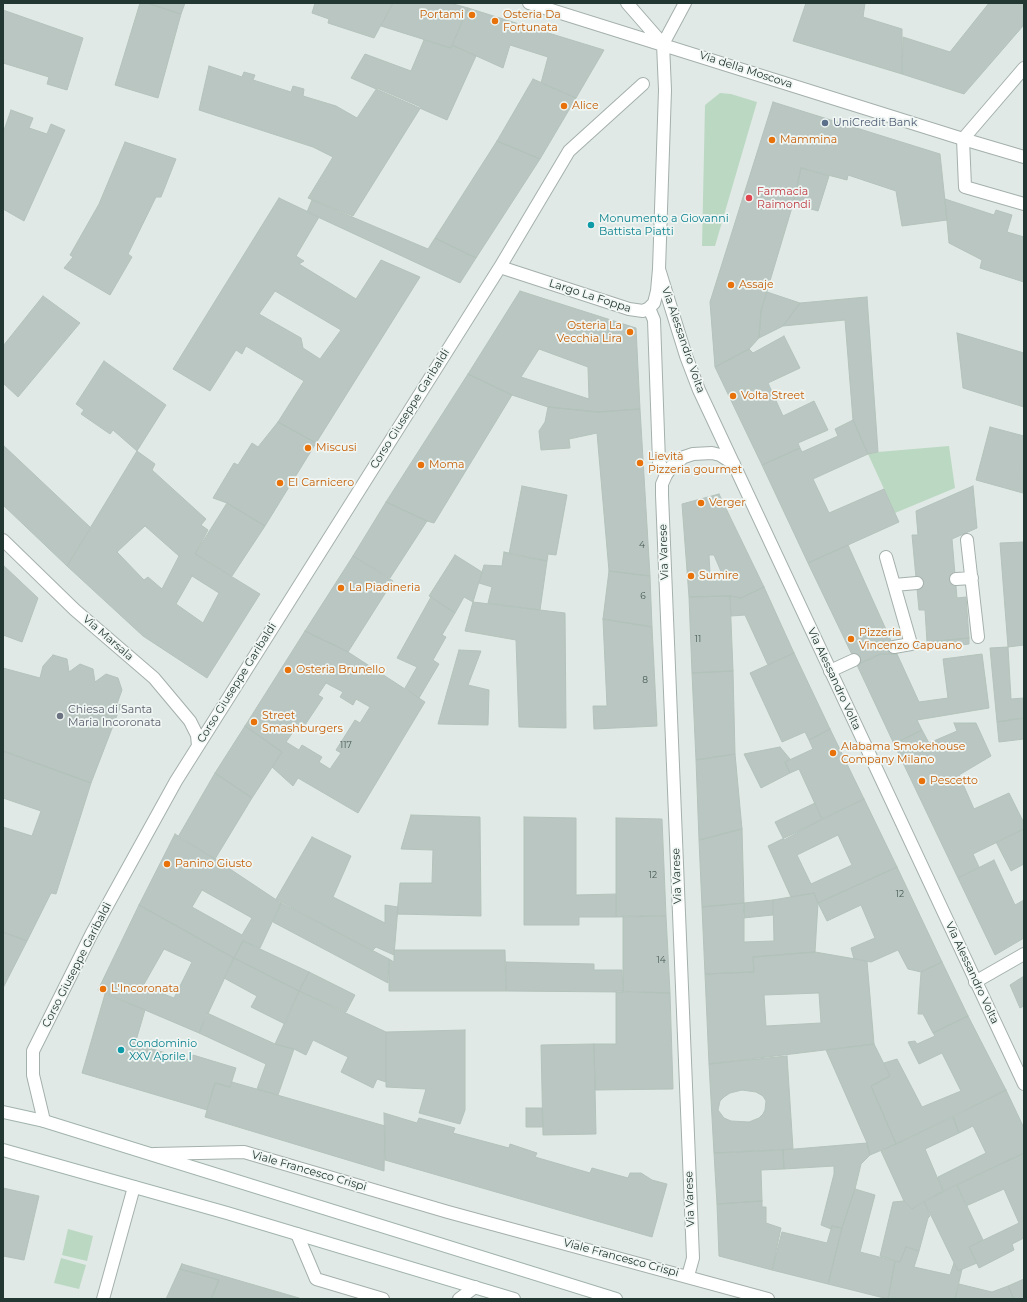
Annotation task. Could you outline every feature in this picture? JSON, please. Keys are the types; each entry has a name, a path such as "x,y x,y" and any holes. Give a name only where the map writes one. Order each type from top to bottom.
{"street":[{"name":"Via della Moscova","path":"529,3 1024,157"},
{"path":"627,3 663,44"},
{"path":"685,3 663,44 665,90 659,269 656,298 649,308 654,320 659,462 666,475 678,462 693,454 712,453 720,455 734,464"},
{"path":"1024,68 963,139 965,187 1024,204"},
{"path":"500,267 569,151 643,84"},
{"name":"Largo La Foppa","path":"500,267 629,309 643,311 649,308"},
{"name":"Corso Giuseppe Garibaldi","path":"44,1121 33,1075 33,1051 92,933 198,746 500,267"},
{"name":"Via Alessandro Volta","path":"659,269 688,362 830,671 1024,1084"},
{"name":"Via Varese","path":"666,475 662,484 662,511 693,1258 688,1276"},
{"name":"Via Marsala","path":"3,540 75,610 154,678 190,721 197,735 198,746"},
{"path":"967,540 978,637"},
{"path":"886,557 911,644 894,647"},
{"path":"956,580 972,578"},
{"path":"894,585 917,583"},
{"path":"830,671 854,660"},
{"path":"975,982 1024,954"},
{"path":"3,1112 44,1121 616,1299"},
{"path":"3,1150 297,1234 514,1299"},
{"name":"Viale Francesco Crispi","path":"152,1154 244,1152 448,1212 688,1276 768,1299"},
{"path":"103,1299 134,1187"},
{"path":"297,1234 316,1279 384,1299"},
{"path":"458,1299 475,1288"}],"green space":[{"path":"720,93 731,94 757,102 715,246 702,246 705,105"},
{"path":"949,446 955,488 895,513 868,454"},
{"path":"68,1229 93,1236 87,1261 62,1255"},
{"path":"61,1258 86,1265 79,1289 54,1283"}],"building":[{"path":"140,3 147,3 181,14 158,98 115,85"},
{"path":"147,3 185,3 181,14"},
{"path":"315,3 393,3 374,38 328,23 329,19 312,13"},
{"path":"393,3 450,3 468,8 451,48 381,26"},
{"path":"806,3 865,3 863,17 902,29 902,74 793,41"},
{"path":"989,3 1024,3 1023,26 964,94 902,74 903,37 950,52"},
{"path":"468,8 604,50 576,98 541,83 548,57 510,45 503,68 452,45"},
{"path":"3,10 83,38 67,90 47,84 49,77 3,63"},
{"path":"424,40 451,48 452,45 476,56 447,120 351,78 365,54 411,71"},
{"path":"209,66 242,77 244,72 255,75 253,80 291,92 293,86 304,89 303,96 336,106 357,118 377,88 421,107 353,216 308,198 333,157 313,147 199,110"},
{"path":"533,79 576,98 540,159 497,141"},
{"path":"773,102 940,154 947,220 902,226 896,191 848,175 847,180 801,168 793,204 761,311 759,338 749,349 715,367 710,302"},
{"path":"11,110 33,118 29,128 47,134 51,124 65,130 24,221 3,209 3,133"},
{"path":"497,141 540,159 476,258 435,238"},
{"path":"125,142 176,159 161,197 156,197 128,254 132,257 110,295 64,268 73,257 70,255 99,204"},
{"path":"801,168 829,176 818,211 793,204"},
{"path":"279,198 319,217 296,256 304,261 299,264 356,299 381,260 420,277 316,443 278,422 304,381 246,346 242,354 236,350 210,391 173,369","holes":["275,291 341,330 320,359 303,348 301,338 259,314"]},
{"path":"945,199 994,215 996,210 1012,215 1007,232 1024,237 1024,282 980,268 982,260 949,243"},
{"path":"312,200 428,249 435,238 476,258 460,283 307,212"},
{"path":"520,291 636,328 640,409 598,412 548,407 512,395 468,374","holes":["539,349 588,367 589,399 521,377"]},
{"path":"767,292 800,303 783,326 759,338 761,311"},
{"path":"43,296 80,323 18,397 3,383 3,346"},
{"path":"867,297 878,452 868,454 853,420 845,320 783,326 800,303"},
{"path":"957,333 1024,353 1024,407 963,388"},
{"path":"784,336 800,368 768,383 783,416 814,401 828,430 798,443 800,448 762,465 715,367 749,349 753,353"},
{"path":"104,361 166,405 137,451 113,430 110,434 81,414 84,410 76,404"},
{"path":"468,374 512,395 434,523 386,502"},
{"path":"548,407 598,412 640,409 650,576 609,571 597,433 569,439 570,448 541,450 539,431 545,422"},
{"path":"853,420 868,454 813,479 829,513 884,489 899,522 808,563 762,465 800,448 802,452 838,436 835,429"},
{"path":"278,422 316,443 265,526 227,503 213,498 234,463 238,465 252,443 258,447"},
{"path":"990,427 1024,436 1023,493 976,480"},
{"path":"3,445 91,528 67,566 3,505"},
{"path":"137,451 155,464 152,470 206,519 201,525 208,530 195,554 260,594 207,678 143,636 67,566","holes":["145,526 179,556 162,589 148,577 144,580 117,552","192,576 219,593 203,623 176,604"]},
{"path":"522,486 567,495 556,555 548,554 547,561 509,554"},
{"path":"973,486 977,528 952,539 957,598 966,597 969,638 927,642 925,610 919,610 912,535 918,535 916,511"},
{"path":"719,494 764,587 741,598 730,596 689,597 682,504","holes":["709,555 714,555 722,574 710,573"]},
{"path":"386,502 427,521 390,578 353,556"},
{"path":"227,503 265,526 232,576 195,554"},
{"path":"1024,542 1024,645 1008,647 1000,543"},
{"path":"848,545 897,654 880,654 857,665 808,563"},
{"path":"504,552 547,561 540,610 488,603 492,587 479,583 484,565 502,566"},
{"path":"455,555 482,572 473,602 464,597 455,613 429,596"},
{"path":"353,556 393,581 348,652 305,631"},
{"path":"3,565 38,598 22,642 3,635"},
{"path":"609,571 650,576 652,627 603,619"},
{"path":"764,587 794,653 768,665 745,615 731,616 730,596 741,598"},
{"path":"730,596 733,671 692,673 689,597"},
{"path":"431,597 455,613 442,635 446,637 433,660 439,664 419,698 405,688 417,667 397,658"},
{"path":"473,602 565,613 566,728 519,727 516,640 465,631"},
{"path":"603,619 652,627 657,726 594,729 593,706 607,706"},
{"path":"305,631 348,652 425,702 358,813 298,778 293,786 272,767 282,752 245,726","holes":["326,683 343,692 340,697 353,705 356,699 370,707 360,723 355,720 336,750 341,753 330,769 319,762 322,757 302,745 299,750 286,742 298,725 303,728 323,698 318,695"]},
{"path":"969,638 969,644 928,649 927,642"},
{"path":"1008,647 1011,699 1024,698 1024,718 997,722 990,648"},
{"path":"459,650 481,651 468,685 489,690 488,725 438,724"},
{"path":"794,653 830,729 809,740 805,732 782,742 750,673"},
{"path":"880,654 897,654 919,702 948,698 943,659 982,654 989,708 917,720 922,730 894,744 857,665"},
{"name":"Chiesa di Santa Maria Incoronata","path":"53,655 67,659 69,672 80,664 93,669 95,682 106,674 118,678 122,690 117,704 121,705 91,783 3,751 3,668 40,678 43,666"},
{"path":"733,671 735,754 696,760 692,673"},
{"path":"1024,718 1024,739 999,742 997,722"},
{"path":"954,723 976,723 991,756 959,775 974,809 1009,793 1024,823 1024,829 973,854 979,867 958,878 894,744 922,730 929,743 957,731"},
{"path":"245,726 282,752 252,798 215,773"},
{"path":"830,729 864,799 822,819 799,769 790,773 785,762 813,749 809,740"},
{"path":"780,747 790,759 785,762 790,773 761,788 744,754"},
{"path":"3,751 91,783 56,894 51,893 27,941 3,932 3,827 32,836 41,811 3,798"},
{"path":"735,754 742,829 699,840 696,760"},
{"path":"215,773 252,798 215,859 178,837"},
{"path":"864,799 897,867 818,903 814,893 791,897 768,846","holes":["838,835 852,865 811,884 797,855"]},
{"path":"815,803 822,819 784,840 775,822"},
{"path":"411,815 480,817 481,916 397,914 400,883 432,883 433,850 401,849"},
{"path":"524,817 576,818 576,895 616,894 616,917 579,917 579,925 524,925"},
{"path":"616,818 662,819 666,916 616,917"},
{"path":"742,829 744,903 702,907 699,840"},
{"path":"1024,829 1024,864 1011,871 996,842"},
{"path":"175,834 281,903 260,948 243,941 234,958 139,905","holes":["202,890 252,918 242,935 192,907"]},
{"path":"312,837 351,856 333,897 385,923 385,905 398,907 394,955 376,947 372,951 276,899"},
{"path":"994,860 1015,905 1024,900 1024,938 995,955 958,878"},
{"path":"897,867 942,962 921,972 908,969 898,950 871,962 854,959 851,948 875,938 861,905 827,921 818,903"},
{"path":"814,893 818,903 815,952 753,957 754,972 705,974 702,907 744,903 744,942 774,941 773,900"},
{"path":"773,900 773,915 743,918 744,903"},
{"path":"281,903 389,959 388,983 273,922"},
{"path":"139,905 234,958 199,1033 98,990","holes":["164,949 192,962 174,998 143,986"]},
{"path":"623,916 666,916 670,993 623,992"},
{"path":"3,932 27,941 3,988"},
{"path":"243,941 309,972 299,991 234,958"},
{"path":"394,950 505,950 506,991 389,991 389,959 394,962"},
{"path":"815,952 867,961 874,1044 709,1064 705,974 754,972 753,957","holes":["819,993 821,1023 766,1026 764,995"]},
{"path":"234,958 299,991 285,1024 251,1007 257,996 224,978"},
{"path":"506,962 594,964 594,970 622,970 623,992 506,991"},
{"path":"942,962 968,1016 933,1033 923,1014 918,1014 921,972"},
{"path":"309,972 355,995 346,1012 299,991"},
{"path":"1024,976 1024,1006 1020,1008 1010,985"},
{"path":"299,991 386,1032 386,1082 377,1079 373,1088 341,1072 348,1057 313,1040 306,1055 294,1049 275,1044"},
{"path":"616,991 670,993 673,1089 595,1090 594,1044 616,1044"},
{"name":"Condominio XXV Aprile I","path":"105,994 145,1010 135,1044 190,1060 193,1055 236,1068 230,1087 215,1083 207,1110 82,1073"},
{"path":"207,1013 275,1044 294,1049 278,1095 257,1089 266,1064 199,1033"},
{"path":"968,1016 1006,1090 896,1144 871,1086 890,1076 884,1063 897,1059 922,1107 961,1091 942,1053 919,1064 908,1042 915,1041 917,1044 935,1036 933,1033"},
{"path":"465,1030 465,1110 460,1124 419,1113 426,1089 386,1087 386,1032"},
{"path":"594,1044 596,1134 543,1135 541,1045"},
{"path":"874,1044 890,1076 871,1086 896,1144 870,1155 867,1143 826,1050"},
{"path":"787,1056 793,1149 714,1153 709,1064","holes":["742,1090 756,1092 763,1096 766,1101 765,1110 759,1118 749,1122 731,1121 724,1118 718,1110 720,1101 730,1093"]},
{"path":"232,1082 385,1126 384,1171 205,1117 215,1083 230,1087"},
{"path":"1006,1090 1024,1128 1024,1153 943,1191 938,1177 986,1153 973,1126 959,1133 953,1117"},
{"path":"526,1108 542,1108 543,1127 526,1127"},
{"path":"384,1113 417,1123 419,1118 455,1128 453,1133 509,1148 510,1144 537,1153 535,1157 590,1173 592,1168 628,1178 630,1173 641,1173 652,1180 667,1184 652,1237 385,1160"},
{"path":"953,1117 959,1133 925,1149 943,1191 912,1209 904,1201 881,1151"},
{"path":"867,1143 870,1155 861,1164 855,1189 842,1228 832,1226 831,1229 821,1225 834,1174 834,1166 784,1169 783,1150"},
{"path":"783,1150 784,1169 761,1170 762,1201 717,1204 714,1153"},
{"path":"1024,1153 1024,1238 1012,1244 1014,1250 979,1268 969,1247 1019,1223 1004,1189 966,1206 957,1185"},
{"path":"957,1185 983,1240 969,1247 977,1263 958,1271 924,1201"},
{"path":"3,1188 39,1196 24,1260 3,1256"},
{"path":"855,1189 875,1195 860,1252 895,1261 888,1299 828,1284 842,1228"},
{"path":"762,1201 762,1207 766,1207 766,1223 781,1228 772,1270 719,1256 717,1204"},
{"path":"904,1201 912,1209 924,1201 930,1216 928,1218 919,1251 906,1247 900,1262 880,1256 893,1202"},
{"path":"832,1226 842,1228 828,1284 772,1270 782,1232 827,1243"},
{"path":"906,1247 919,1251 914,1267 950,1275 954,1263 958,1271 962,1269 955,1299 888,1299 895,1261 900,1262"},
{"path":"182,1264 180,1269 219,1280 211,1299 166,1299"},
{"path":"182,1264 301,1299 211,1299 219,1280 180,1269"},
{"path":"1024,1279 1024,1299 1014,1299 1008,1286"},
{"path":"959,1284 992,1292 1008,1286 1014,1299 955,1299"}],"place":[{"name":"Portami","path":"472,15"},
{"name":"Osteria Da Fortunata","path":"495,21"},
{"name":"Alice","path":"564,106"},
{"name":"UniCredit Bank","path":"825,123"},
{"name":"Mammina","path":"772,140"},
{"name":"Farmacia Raimondi","path":"749,198"},
{"name":"Monumento a Giovanni Battista Piatti","path":"591,225"},
{"name":"Assaje","path":"731,285"},
{"name":"Osteria La Vecchia Lira","path":"630,332"},
{"name":"Volta Street","path":"733,396"},
{"name":"Miscusi","path":"308,448"},
{"name":"Lievità Pizzeria gourmet","path":"640,463"},
{"name":"Moma","path":"421,465"},
{"name":"El Carnicero","path":"280,483"},
{"name":"Verger","path":"701,503"},
{"name":"Sumire","path":"691,576"},
{"name":"La Piadineria","path":"341,588"},
{"name":"Pizzeria Vincenzo Capuano","path":"851,639"},
{"name":"Osteria Brunello","path":"288,670"},
{"name":"Chiesa di Santa Maria Incoronata","path":"60,716"},
{"name":"Street Smashburgers","path":"254,722"},
{"name":"Alabama Smokehouse Company Milano","path":"833,753"},
{"name":"Pescetto","path":"922,781"},
{"name":"Panino Giusto","path":"167,864"},
{"name":"L'Incoronata","path":"103,989"},
{"name":"Condominio XXV Aprile I","path":"121,1050"}]}
